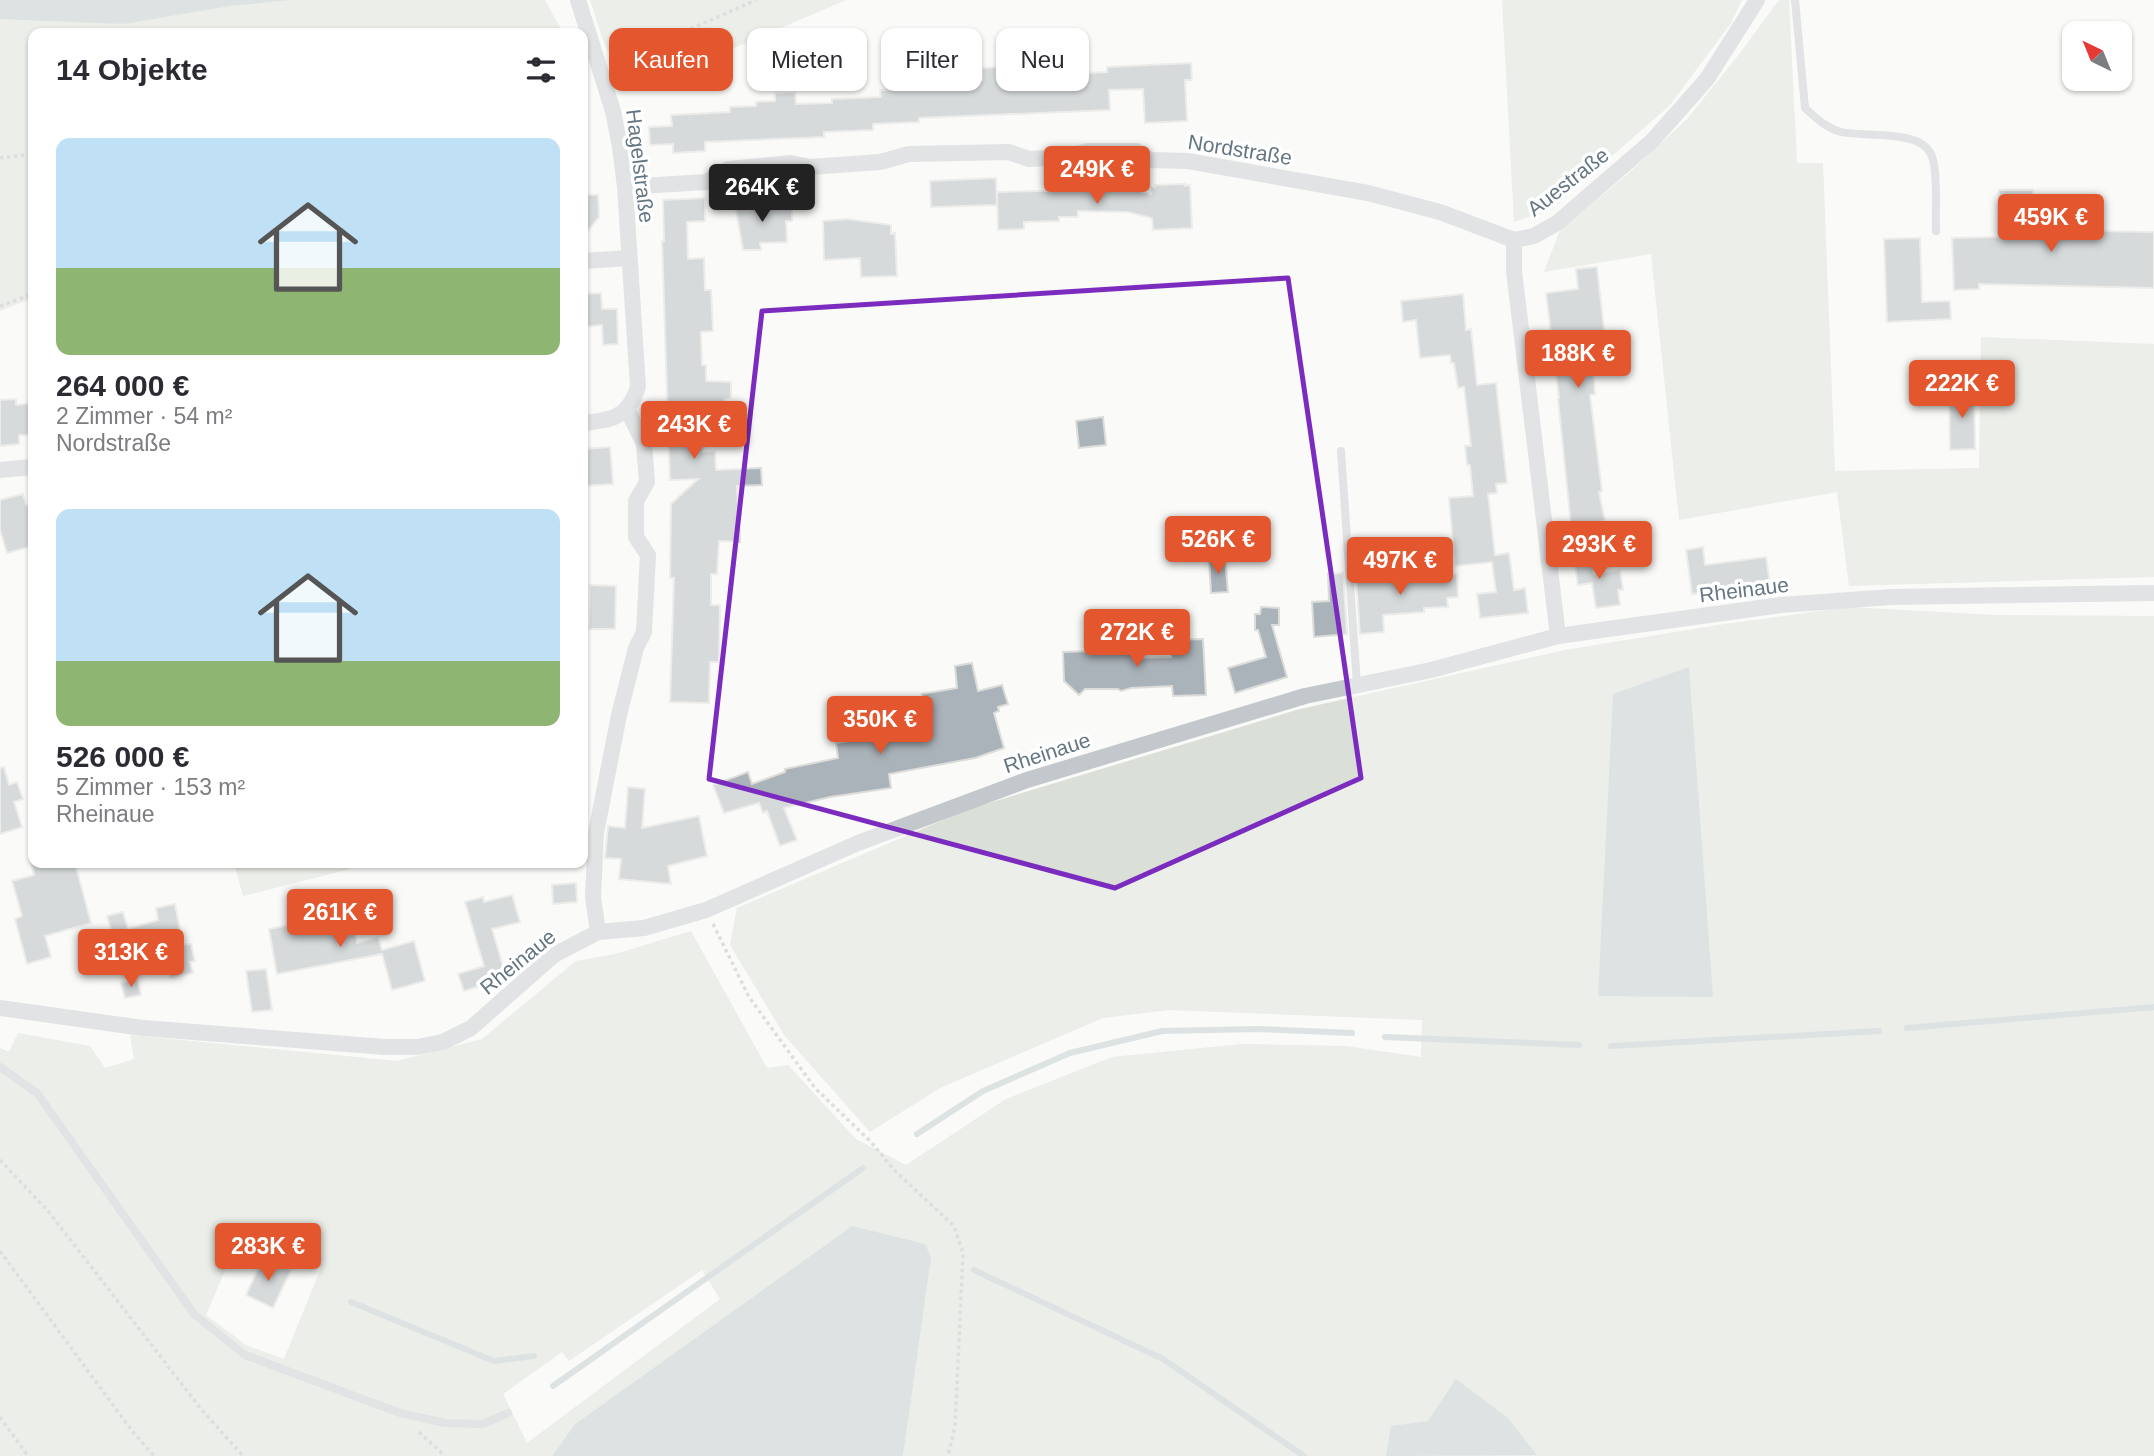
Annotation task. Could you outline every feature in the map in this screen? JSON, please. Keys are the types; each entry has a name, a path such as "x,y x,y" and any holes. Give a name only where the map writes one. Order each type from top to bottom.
{"street":[{"name":"Hagelstraße","path":"578,0 587,28"},
{"name":"Auestraße","path":"1558,636 1514,271 1514,240 1534,236 1557,223 1652,141 1707,79 1758,0"},
{"name":"Hagelstraße","path":"588,31 613,111 625,187 638,387 627,409"},
{"name":"Nordstraße","path":"625,187 706,182 729,169 791,163 810,167 880,162 909,154 1009,152 1029,159 1066,157 1088,151 1136,151 1151,160 1188,161 1368,193 1440,212 1514,240"},
{"path":"588,261 629,258"},
{"path":"588,422 617,418 627,409 644,444 647,482 636,501 636,537 648,555 644,632 636,648 619,715 596,833 593,897 598,932"},
{"path":"0,470 28,467"},
{"name":"Rheinaue","path":"0,1007 143,1028 385,1047 417,1047 443,1042 471,1028 554,955 598,932 644,928 706,910 858,843 1027,780 1305,695 1431,670 1558,636 1782,606 1848,599 2154,593"}],"lane":[{"path":"1795,0 1805,108 1825,126 1841,132 1913,139 1928,149 1933,160 1936,231"},
{"path":"1341,451 1357,685"},
{"path":"0,1067 37,1093 194,1314 245,1355 400,1413 445,1423 483,1424 508,1413"}],"path":[{"path":"600,69 756,0"},
{"path":"0,158 28,155"},
{"path":"0,306 28,296"},
{"path":"706,910 749,997 815,1088 871,1142 894,1170 954,1226 963,1253 963,1275 955,1426 948,1456"},
{"path":"0,1160 48,1211 176,1378 243,1456"},
{"path":"0,1251 153,1456"},
{"path":"400,1413 445,1456"},
{"path":"0,1416 28,1456"}],"highlighted area":[{"path":"1288,278 1361,778 1115,888 709,779 762,311"}],"shaded area":[{"path":"0,0 545,0 560,28 28,28 28,300 0,311"},
{"path":"0,0 291,0 230,6 123,24 0,19"},
{"path":"590,0 846,0 781,28 747,28 747,43 733,49 733,28 609,28 609,54"},
{"path":"1502,0 1742,0 1731,23 1670,105 1552,209 1514,222"},
{"path":"1779,0 1789,0 1797,163 1823,163 1835,471 1979,468 1981,337 2154,344 2154,577 1849,586 1837,492 1679,520 1651,254 1544,272 1560,230 1628,174 1687,119"},
{"path":"1848,607 1996,615 2154,616 2154,1456 903,1456 916,1356 852,1226 575,1424 552,1456 0,1456 0,1048 9,1052 18,1033 90,1046 105,1068 134,1059 130,1035 397,1061 482,1039 576,961 615,954 691,931 767,1068 788,1065 856,1139 906,1165 1006,1099 1112,1057 1242,1044 1346,1046 1421,1057 1422,1020 1169,1010 1103,1018 940,1088 870,1132 784,1035 730,945 737,908 969,809 1300,709 1565,650","holes":["241,1233 321,1268 284,1359 246,1345 206,1315","702,1270 720,1299 527,1443 503,1394 562,1352 569,1361"]},
{"path":"1689,667 1713,997 1598,996 1613,694"},
{"path":"235,868 350,869 243,896"},
{"path":"852,1226 925,1244 931,1257 903,1456 552,1456 575,1424"},
{"path":"1456,1379 1508,1418 1537,1455 1386,1456 1391,1426 1428,1421"}],"building":[{"path":"1191,63 1192,80 1185,80 1187,121 1145,123 1143,89 1109,90 1110,110 919,118 919,122 873,124 873,130 824,132 824,137 705,142 705,151 673,153 673,144 650,145 649,127 672,126 671,115 730,112 730,107 756,106 756,102 775,101 775,93 795,92 796,104 881,97 880,90 982,91 982,68 996,67 996,91 1089,91 1089,73 1107,72 1107,67"},
{"path":"996,178 997,205 931,207 930,181"},
{"path":"1155,185 1190,185 1192,228 1153,230 1152,218 1128,212 1078,211 1078,217 1059,217 1059,221 1024,222 1024,229 998,230 997,192 1132,189 1151,194 1150,187"},
{"path":"1999,190 2033,190 2033,230 2154,232 2154,288 1979,284 1979,289 1954,290 1952,238 1998,237"},
{"path":"588,195 598,195 599,217 588,231"},
{"path":"705,198 705,221 687,222 688,259 704,258 705,290 711,290 713,331 701,332 702,365 706,365 706,381 731,382 731,398 725,399 725,412 701,413 703,452 715,451 716,470 761,468 762,485 737,486 740,542 719,541 717,574 711,574 711,605 720,605 719,662 710,662 709,703 670,702 674,578 670,578 671,504 698,479 670,480 663,200"},
{"path":"757,203 757,207 792,205 792,221 786,221 787,242 760,243 761,250 743,250 735,204"},
{"path":"847,219 891,225 891,234 895,233 897,276 861,277 860,258 824,260 823,221"},
{"path":"1920,238 1922,302 1950,301 1951,319 1887,322 1884,239"},
{"path":"1597,267 1605,338 1591,340 1595,394 1590,395 1602,491 1599,492 1605,521 1571,525 1546,293 1578,289 1576,269"},
{"path":"601,293 602,309 617,309 618,344 603,345 602,325 588,326 588,294"},
{"path":"1463,294 1466,330 1471,329 1477,385 1496,383 1507,483 1496,484 1497,493 1488,494 1495,555 1509,553 1514,590 1525,588 1528,613 1480,618 1477,594 1496,592 1492,562 1455,566 1449,498 1473,496 1465,446 1471,446 1464,387 1458,388 1450,355 1420,358 1416,320 1403,322 1401,301"},
{"path":"1949,391 1974,391 1975,449 1950,450"},
{"path":"16,399 16,405 28,404 28,435 19,435 19,444 0,446 0,400"},
{"path":"1103,417 1106,445 1079,448 1076,421"},
{"path":"610,447 613,484 588,486 588,449"},
{"path":"23,494 28,504 28,547 7,553 0,530 0,500"},
{"path":"1203,542 1205,559 1171,561 1169,545"},
{"path":"1703,547 1705,565 1766,557 1770,583 1692,594 1686,550"},
{"path":"1591,551 1594,574 1620,570 1623,590 1618,590 1620,605 1596,608 1592,583 1578,585 1573,554"},
{"path":"1225,558 1228,592 1211,593 1209,559"},
{"path":"1343,573 1347,634 1314,637 1312,602 1329,601 1328,574"},
{"path":"1380,574 1380,579 1457,574 1458,597 1447,598 1448,607 1383,615 1384,632 1360,634 1356,576"},
{"path":"590,585 616,586 615,629 589,629"},
{"path":"1261,607 1279,608 1279,625 1272,625 1287,677 1235,693 1228,668 1266,657 1258,630 1255,630 1255,614 1260,614"},
{"path":"1091,635 1106,635 1107,649 1119,649 1119,653 1137,652 1137,658 1171,657 1170,640 1203,639 1206,695 1173,696 1172,686 1121,691 1085,689 1079,695 1064,681 1063,652 1091,651"},
{"path":"972,663 978,691 1002,685 1008,704 998,707 999,711 994,713 1004,748 975,758 889,774 891,788 830,797 784,808 797,840 780,846 767,811 763,813 759,803 724,813 713,785 748,772 752,784 785,772 785,769 838,758 836,743 880,736 881,740 929,733 922,694 957,688 955,666"},
{"path":"4,767 9,785 17,782 23,799 14,802 22,827 0,834 0,768"},
{"path":"628,787 645,789 642,828 699,816 707,856 668,866 671,884 619,879 621,859 605,858 608,826 625,828"},
{"path":"32,868 76,868 91,923 45,936 51,957 27,964 15,919 22,916 12,881 34,875"},
{"path":"576,883 577,902 553,904 552,885"},
{"path":"512,895 520,922 492,929 505,973 488,979 489,983 464,991 458,974 484,966 465,902 483,897 484,902"},
{"path":"175,904 183,945 191,944 195,961 190,962 193,973 170,978 164,948 120,961 107,916 123,912 128,929 158,920 156,908"},
{"path":"351,913 357,943 378,937 382,950 414,941 425,981 392,990 382,954 277,974 269,929"},
{"path":"266,969 272,1010 252,1012 246,971"},
{"path":"137,979 141,995 125,998 121,983"},
{"path":"263,1258 291,1270 273,1308 246,1295"}],"waterway":[{"path":"1907,1028 2154,1007"},
{"path":"917,1134 983,1091 1070,1053 1162,1031 1258,1029 1352,1033"},
{"path":"1611,1046 1879,1031"},
{"path":"1385,1037 1579,1045"},
{"path":"553,1386 863,1168"},
{"path":"974,1270 1163,1359 1304,1456"},
{"path":"351,1302 494,1361 534,1356"}]}
